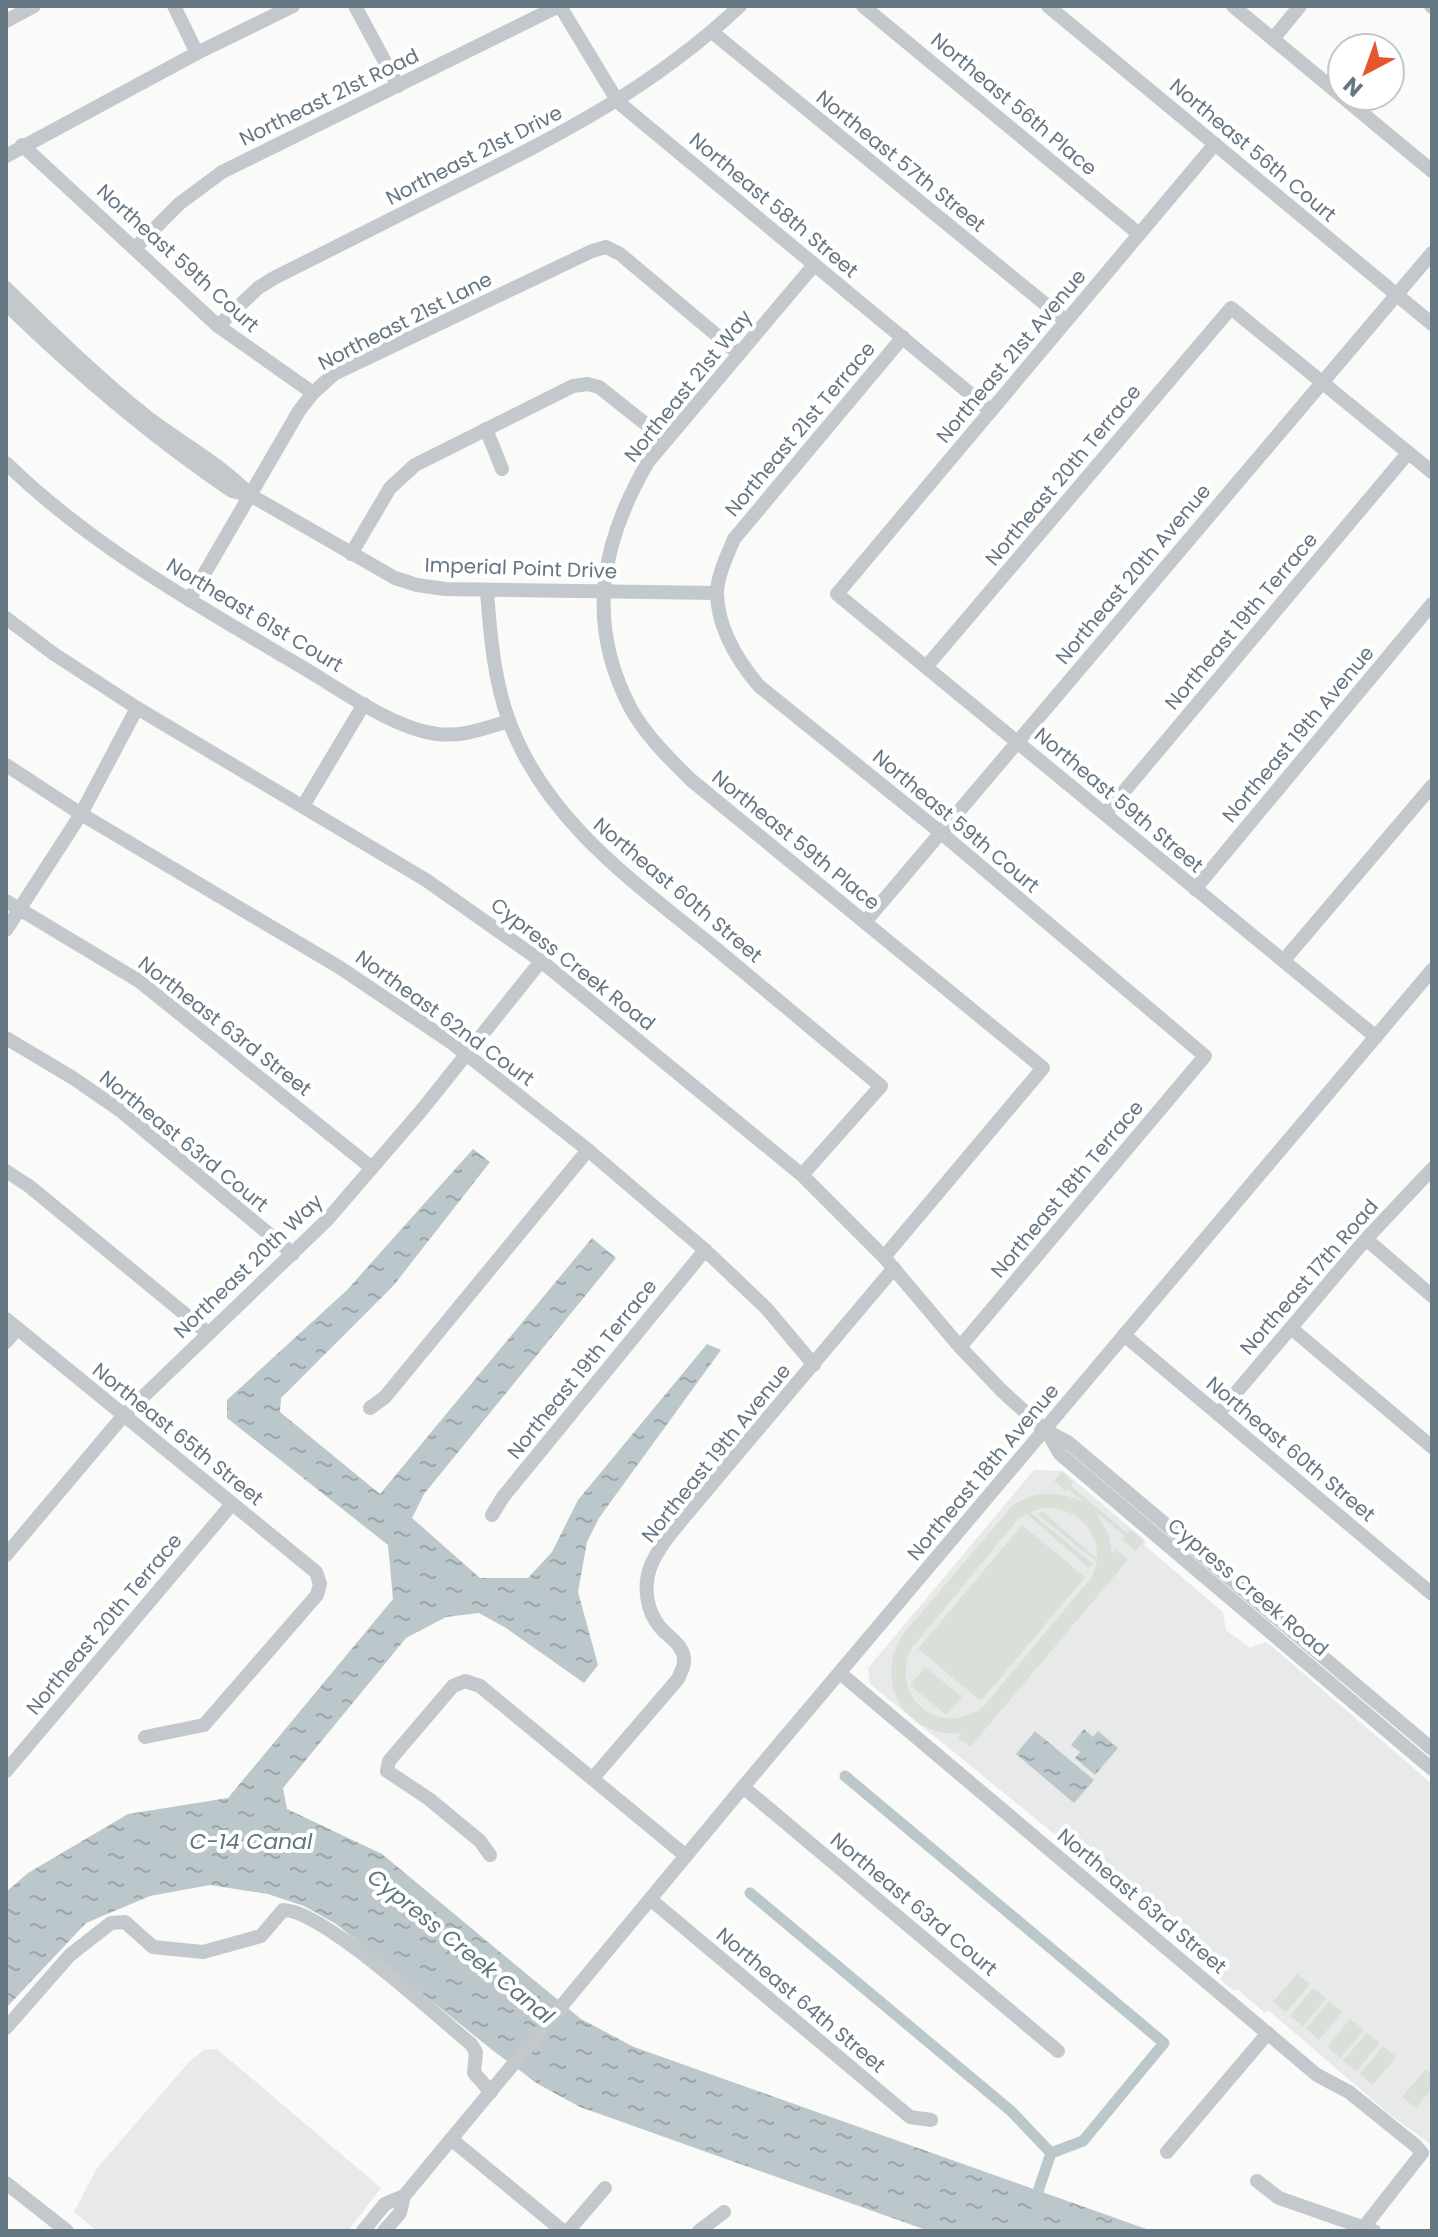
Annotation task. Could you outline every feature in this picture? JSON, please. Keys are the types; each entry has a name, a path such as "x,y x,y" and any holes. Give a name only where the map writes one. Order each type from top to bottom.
{"street":[{"path":"6,21 34,6"},
{"path":"174,6 197,53"},
{"path":"6,156 197,53 293,6"},
{"path":"355,6 398,86"},
{"name":"Northeast 21st Road","path":"135,248 179,204 222,172 559,6"},
{"name":"Northeast 58th Street","path":"559,6 618,102 991,411"},
{"name":"Northeast 21st Drive","path":"218,326 258,288 274,278 559,136 618,102 656,77 740,6"},
{"name":"Northeast 56th Place","path":"863,6 1139,234"},
{"name":"Northeast 56th Court","path":"1048,6 1432,324"},
{"path":"1233,6 1432,171"},
{"path":"1273,39 1300,6"},
{"name":"Northeast 57th Street","path":"712,32 1066,321"},
{"name":"Northeast 21st Avenue","path":"837,594 1215,144"},
{"name":"Northeast 59th Court","path":"22,145 218,326 313,393"},
{"name":"Northeast 21st Lane","path":"189,600 299,411 334,374 592,251 606,247 620,254 739,354"},
{"name":"Northeast 20th Avenue","path":"865,922 1432,253"},
{"name":"Northeast 21st Way","path":"603,590 615,526 648,462 814,265"},
{"name":"Imperial Point Drive","path":"6,288 88,374"},
{"name":"Imperial Point Drive","path":"6,304 185,459 232,491 250,495 395,578 417,585 487,590 717,593"},
{"name":"Northeast 20th Terrace","path":"926,667 1231,308 1321,383"},
{"name":"Northeast 21st Terrace","path":"717,593 723,565 734,539 903,337"},
{"path":"1321,383 1432,472"},
{"path":"351,554 390,488 415,465 573,386 587,384 599,387 666,440"},
{"path":"486,429 502,469"},
{"name":"Northeast 19th Terrace","path":"1105,814 1408,453"},
{"name":"Northeast 61st Court","path":"6,463 95,539 189,600 364,704 412,728 437,734 472,732 509,721"},
{"name":"Northeast 60th Street","path":"487,590 493,655 509,721 539,780 560,811 611,863 881,1086 802,1175"},
{"name":"Northeast 59th Place","path":"603,590 607,636 615,674 632,710 657,746 691,780 1043,1068"},
{"name":"Northeast 59th Court","path":"717,593 723,628 739,663 759,686 940,832 1205,1056"},
{"name":"Northeast 59th Street","path":"837,594 1376,1037"},
{"name":"Northeast 19th Avenue","path":"1195,889 1432,604"},
{"name":"Cypress Creek Road","path":"6,618 137,708 426,880 541,961 802,1175 889,1263 960,1347 1045,1430 1069,1443 1432,1749"},
{"path":"303,806 364,704"},
{"path":"6,930 81,814 137,708"},
{"name":"Northeast 62nd Court","path":"6,765 81,814 339,967 465,1053 588,1150 705,1250 766,1308 814,1365"},
{"path":"1284,960 1432,786"},
{"name":"Northeast 63rd Street","path":"6,901 139,981 372,1168"},
{"name":"Northeast 20th Way","path":"6,1555 124,1415 293,1254 372,1168 541,961"},
{"name":"Northeast 18th Avenue","path":"404,2196 743,1787 1432,970"},
{"name":"Northeast 63rd Court","path":"6,1038 121,1111 293,1254"},
{"name":"Northeast 18th Terrace","path":"960,1347 1205,1056"},
{"name":"Northeast 19th Avenue","path":"593,1778 678,1679 685,1664 676,1642 659,1626 650,1610 647,1584 658,1551 814,1365 889,1263 1043,1068"},
{"path":"370,1408 385,1397 588,1150"},
{"name":"Northeast 17th Road","path":"1218,1414 1366,1239 1432,1169"},
{"path":"6,1171 29,1186 208,1333"},
{"path":"1366,1239 1432,1296"},
{"name":"Northeast 19th Terrace","path":"492,1515 503,1497 705,1250"},
{"path":"6,1342 12,1324"},
{"name":"Northeast 65th Street","path":"12,1324 316,1572 320,1584 317,1595 204,1725 145,1737"},
{"path":"1291,1328 1432,1447"},
{"name":"Northeast 60th Street","path":"1124,1335 1432,1594"},
{"name":"Cypress Creek Road","path":"1045,1430 1060,1454 1432,1769"},
{"name":"Northeast 20th Terrace","path":"6,1771 232,1504"},
{"name":"Northeast 63rd Street","path":"840,1673 1317,2075 1349,2092 1422,2153 1369,2229"},
{"path":"490,1855 480,1841 429,1799 387,1771 389,1761 453,1686 465,1681 480,1686 686,1856"},
{"name":"Northeast 63rd Court","path":"743,1787 1058,2051"},
{"name":"Northeast 64th Street","path":"650,1899 910,2117 931,2120"},
{"path":"6,2028 70,1955 111,1923 125,1922 153,1947 203,1952 261,1936 283,1910 292,1910 335,1932 471,2044 476,2052 474,2073 491,2092"},
{"path":"1167,2152 1268,2033"},
{"path":"451,2139 565,2231 605,2188"},
{"path":"1257,2181 1279,2198 1369,2229"},
{"path":"6,2183 67,2231"},
{"path":"363,2231 385,2204 404,2196"},
{"path":"384,2231 400,2213 404,2196"},
{"path":"699,2231 724,2212"}],"shaded area":[{"path":"1034,1470 1063,1471 1223,1612 1226,1630 1250,1648 1265,1642 1269,1644 1432,1784 1432,2145 1389,2114 1268,2010 1265,2013 1237,1989 1234,1991 1181,1946 1182,1943 1140,1902 1063,1835 1058,1837 870,1684 868,1668"},
{"path":"1062,1472 1073,1482 1071,1486 1127,1533 1131,1530 1144,1541 1136,1551 1123,1540 1125,1536 1095,1511 1108,1533 1112,1554 1116,1550 1128,1560 970,1747 958,1738 962,1733 942,1732 924,1726 910,1716 899,1702 891,1669 895,1651 904,1633 1013,1505 1049,1494 1067,1496 1085,1503 1054,1481","holes":["1054,1508 1074,1515 1094,1538 1097,1559 1042,1511 1038,1515 1097,1562 1092,1577 983,1707 967,1716 936,1716 913,1697 907,1683 906,1667 911,1649 1018,1519 1027,1514 1089,1568 1093,1564 1030,1512"]},
{"path":"1022,1525 1085,1577 981,1701 918,1649"},
{"path":"925,1667 962,1697 946,1715 910,1685"},
{"path":"1297,1974 1310,1984 1286,2012 1273,2002"},
{"path":"1313,1988 1326,1998 1303,2026 1290,2016"},
{"path":"1329,2001 1342,2012 1319,2040 1306,2029"},
{"path":"1350,2019 1364,2030 1340,2058 1327,2047"},
{"path":"1367,2033 1380,2043 1356,2071 1343,2061"},
{"path":"1383,2046 1396,2057 1373,2085 1360,2074"},
{"path":"217,2049 381,2188 348,2231 97,2231 74,2212 97,2168 190,2061 204,2050"},
{"path":"1426,2069 1432,2074 1432,2088 1416,2108 1402,2097"}],"water":[{"name":"C-14 Canal","path":"473,1149 490,1162 394,1285 281,1398 280,1412 380,1494 592,1238 616,1258 424,1494 412,1518 480,1578 528,1578 552,1552 578,1500 707,1344 721,1350 599,1518 587,1542 578,1592 598,1665 584,1683 506,1628 479,1613 446,1617 406,1638 283,1788 287,1809 382,1854 581,2019 634,2047 1152,2231 929,2231 580,2107 538,2084 491,2049 336,1924 304,1906 268,1894 210,1885 150,1896 86,1923 6,2008 6,1892 28,1873 128,1814 228,1798 393,1599 388,1545 227,1418 227,1400 347,1290"},
{"path":"1084,1729 1093,1737 1098,1731 1118,1748 1095,1775 1075,1758 1080,1752 1071,1745"},
{"path":"1035,1731 1094,1780 1074,1803 1016,1754"}],"waterway":[{"path":"845,1776 1164,2043 1083,2141 1051,2153 1034,2203"},
{"path":"750,1893 1011,2111 1051,2153"}],"water label":[{"name":"Cypress Creek Canal","path":"461,1946"}]}
